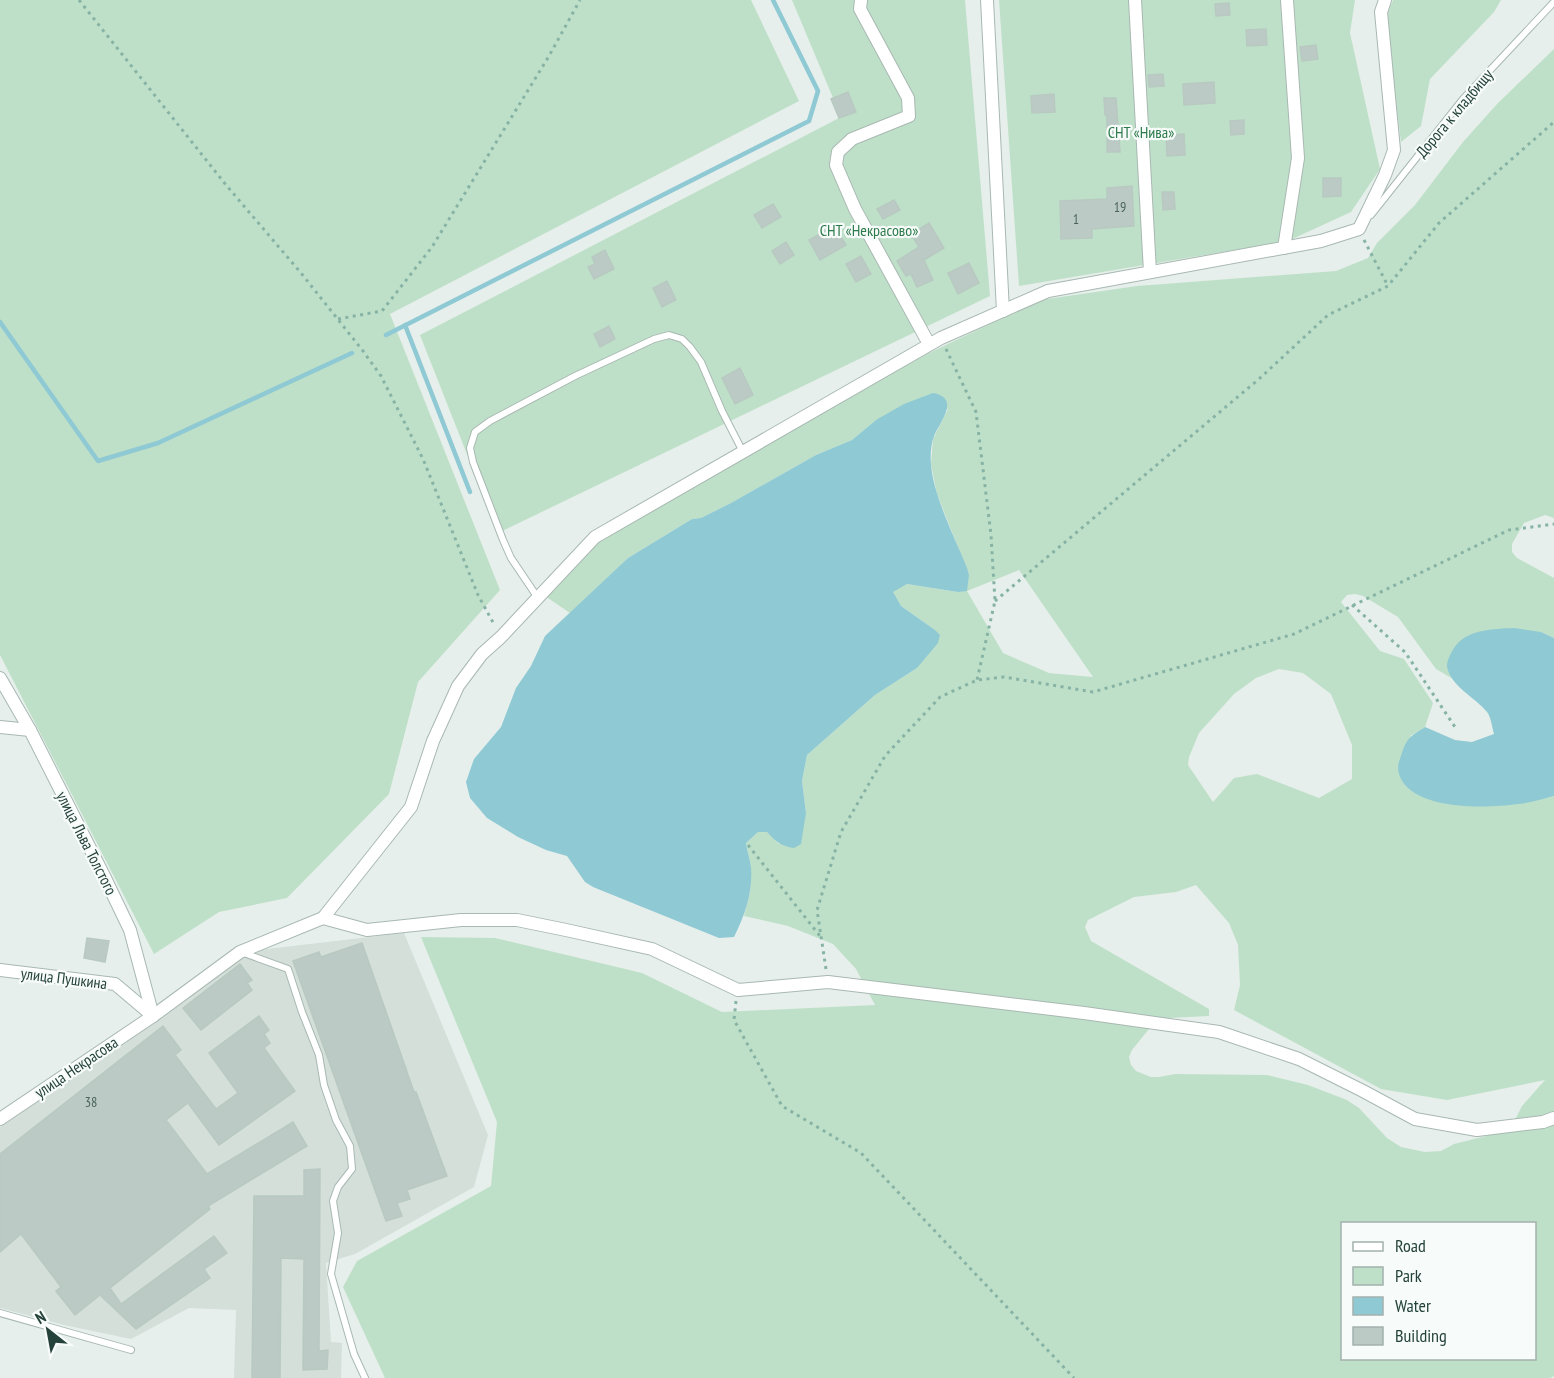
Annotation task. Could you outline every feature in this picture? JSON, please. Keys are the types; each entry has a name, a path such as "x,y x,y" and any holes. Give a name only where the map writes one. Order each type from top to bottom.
{"street":[{"path":"861,0 860,9 908,98 909,116 852,139 838,152 836,165 855,208 929,344"},
{"path":"987,0 1002,311"},
{"path":"1135,0 1150,272"},
{"path":"1284,248 1298,158 1287,0"},
{"path":"1385,0 1380,12 1394,150 1385,175 1359,229 1321,241 1048,291 929,344 595,537 501,637 482,654 458,686 433,741 411,807 323,918 367,930 462,920 517,921 652,949 738,990 828,982 1220,1032 1299,1059 1415,1119 1477,1130 1543,1122 1554,1118"},
{"name":"улица Льва Толстого","path":"0,678 30,730 130,930 153,1016"},
{"path":"0,727 30,730"},
{"name":"улица Некрасова","path":"0,1119 153,1016 240,952 323,918"},
{"name":"улица Пушкина","path":"0,970 115,984 153,1016"}],"lane":[{"name":"Дорога к кладбищу","path":"1359,229 1464,99 1554,2"},
{"path":"538,598 503,540 473,462 470,448 475,432 490,421 575,376 654,339 669,335 682,339 700,362 743,452"},
{"path":"240,952 288,969 319,1055 324,1085 336,1120 350,1146 352,1169 338,1187 333,1201 338,1233 331,1274 354,1354 365,1378"},
{"path":"0,1313 131,1350"}],"path":[{"path":"79,0 225,185 338,319 381,376 423,459 478,596 501,637"},
{"path":"338,319 382,311 432,247 549,56 580,0"},
{"path":"995,602 1259,379 1328,315 1388,286 1439,222 1554,122"},
{"path":"1359,229 1388,286"},
{"path":"941,338 976,412 990,535 995,602 977,680"},
{"path":"828,982 817,910 841,832 885,756 940,697 977,680 1004,677 1093,692 1294,633 1509,530 1554,524"},
{"path":"1352,605 1406,652 1455,727"},
{"path":"748,845 821,937"},
{"path":"738,990 734,1020 782,1106 861,1153 1074,1378"}],"shaded area":[{"path":"404,933 488,1135 474,1187 355,1254 326,1263 331,1342 342,1343 341,1378 234,1378 236,1310 189,1308 131,1339 64,1325 0,1308 0,1127 240,952"}],"green space":[{"path":"0,0 751,0 799,101 390,314 500,590 418,682 389,794 287,898 219,912 154,954 0,655"},
{"name":"СНТ «Некрасово»","path":"792,0 965,0 990,296 498,533 420,335 841,117"},
{"name":"СНТ «Нива»","path":"999,0 1355,0 1350,33 1380,169 1351,212 1288,241 1019,286"},
{"path":"1393,0 1501,0 1494,12 1430,79 1421,126 1401,142 1386,18"},
{"path":"1554,49 1554,518 1545,515 1524,523 1512,544 1512,552 1517,558 1554,578 1554,638 1541,632 1447,664 1453,679 1436,669 1398,617 1363,596 1347,595 1341,602 1380,651 1404,659 1433,703 1425,727 1410,736 1519,804 1554,796 1554,1376 1550,1378 385,1378 343,1287 357,1261 491,1186 497,1122 421,937 495,938 642,973 722,1012 875,1005 856,969 833,944 788,926 744,916 750,892 751,867 746,843 758,832 767,832 779,844 806,813 802,781 807,755 875,695 917,668 935,630 901,606 892,592 907,584 958,592 969,575 937,494 931,464 933,439 948,409 876,420 852,440 816,455 701,518 692,519 628,558 570,613 539,592 612,528 927,354 1040,300 1137,286 1336,271 1368,258 1377,243 1415,205 1463,142 1498,103","holes":["1019,570 1093,677 1049,673 1003,653 967,591","1279,669 1303,673 1331,694 1352,745 1352,779 1319,798 1257,774 1234,778 1213,802 1188,765 1199,733 1234,694 1256,678","1196,885 1229,923 1238,945 1240,985 1234,1010 1381,1089 1447,1100 1545,1080 1522,1106 1510,1130 1454,1144 1441,1151 1425,1152 1401,1147 1387,1138 1359,1108 1347,1100 1308,1085 1267,1075 1175,1074 1151,1077 1136,1071 1129,1057 1153,1024 1168,1018 1209,1016 1209,1009 1091,941 1085,927 1088,920 1134,897 1176,892"]}],"water":[{"path":"933,393 946,400 947,405 944,418 932,443 933,476 945,516 967,568 969,575 967,591 958,592 907,584 893,592 901,606 940,635 938,643 917,668 875,695 807,755 802,781 806,813 801,844 794,848 786,846 776,841 767,832 758,832 746,843 751,867 751,885 745,912 734,937 719,938 593,887 585,882 567,856 546,850 518,837 487,818 470,798 466,782 474,759 501,727 516,688 531,666 545,636 628,558 692,519 701,518 816,455 852,440 876,420 904,404"},
{"path":"1514,628 1541,632 1554,638 1554,796 1532,802 1460,806 1444,804 1417,794 1405,785 1398,769 1405,745 1413,735 1425,727 1455,740 1472,742 1494,734 1487,712 1453,680 1449,673 1447,664 1453,650 1466,637 1481,631"}],"building":[{"path":"1229,3 1230,15 1216,16 1215,4"},
{"path":"1266,29 1267,45 1247,46 1246,30"},
{"path":"1316,45 1318,59 1302,61 1300,47"},
{"path":"1163,74 1164,86 1149,87 1148,75"},
{"path":"1214,82 1215,103 1184,105 1183,84"},
{"path":"848,92 856,112 839,118 831,99"},
{"path":"1054,94 1055,112 1032,113 1031,96"},
{"path":"1104,98 1116,98 1120,152 1107,152 1107,115 1105,115"},
{"path":"1244,120 1244,134 1231,135 1230,121"},
{"path":"1184,134 1185,155 1167,156 1166,135"},
{"path":"1323,178 1341,178 1341,196 1323,197"},
{"path":"1132,186 1134,226 1092,229 1092,238 1061,239 1060,201 1107,199 1107,188"},
{"path":"1162,192 1174,192 1175,209 1163,210"},
{"path":"894,200 900,210 883,219 877,209"},
{"path":"773,204 781,217 762,228 754,215"},
{"path":"929,223 944,248 924,260 933,280 917,287 911,274 906,276 897,261 919,247 911,234"},
{"path":"834,226 846,245 820,260 809,240"},
{"path":"786,242 794,255 780,264 772,251"},
{"path":"605,250 614,269 594,279 588,267 595,264 592,257"},
{"path":"861,256 871,274 856,282 846,264"},
{"path":"969,263 979,283 958,294 948,273"},
{"path":"667,281 676,300 662,307 653,288"},
{"path":"609,326 615,339 600,347 594,334"},
{"path":"740,368 753,395 735,404 722,378"},
{"path":"87,938 109,941 105,962 84,958"},
{"path":"362,943 414,1092 416,1092 447,1176 407,1190 410,1199 397,1203 402,1216 386,1221 293,961 319,952 321,957"},
{"path":"240,964 252,980 247,983 252,990 201,1030 183,1008"},
{"path":"259,1016 269,1030 264,1034 270,1043 264,1048 295,1091 219,1145 188,1103 166,1120 207,1174 293,1122 307,1146 208,1206 210,1209 110,1288 121,1304 214,1236 227,1253 204,1269 210,1278 136,1329 100,1295 75,1315 56,1291 61,1287 21,1234 0,1252 0,1154 163,1026 181,1050 175,1055 216,1109 238,1093 209,1053"},
{"path":"320,1169 319,1351 328,1350 327,1369 303,1370 304,1259 281,1258 280,1378 252,1378 254,1196 304,1196 304,1170"}],"waterway":[{"path":"386,335 809,121 818,91 773,0"},
{"path":"0,322 98,461 158,443 352,353"},
{"path":"405,325 470,492"}]}
